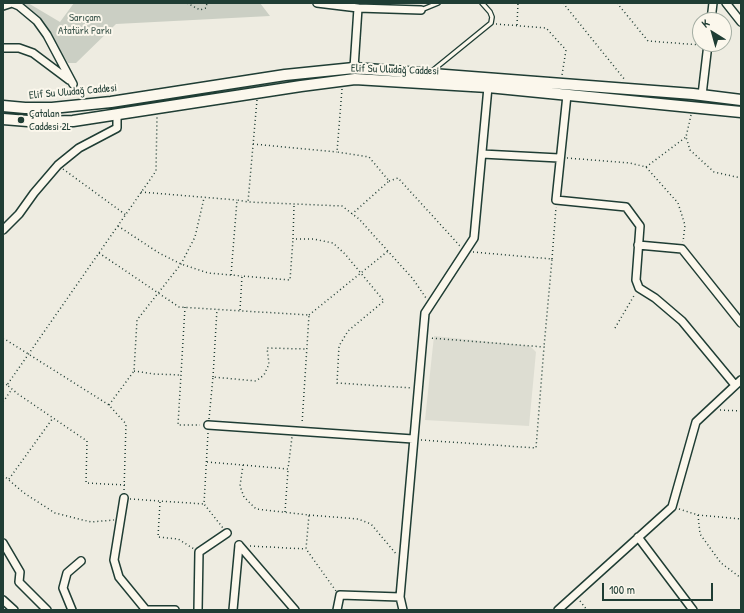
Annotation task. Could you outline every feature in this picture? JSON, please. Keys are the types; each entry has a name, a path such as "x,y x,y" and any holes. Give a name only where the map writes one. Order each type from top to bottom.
{"main road":[{"name":"Elif Su Uludağ Caddesi","path":"3,106 52,108 111,102 278,76 354,68 702,95 741,100"},
{"name":"Elif Su Uludağ Caddesi","path":"3,119 40,122 73,121 355,79 488,86 741,112"}],"street":[{"path":"3,6 12,3 37,21 47,36 73,84 59,70 33,53 19,48 3,48"},
{"path":"317,3 358,8 383,6 421,10"},
{"path":"726,3 741,22"},
{"path":"354,68 358,8"},
{"path":"702,95 707,52"},
{"path":"403,610 400,597 425,313 474,238 488,86"},
{"path":"567,94 559,158 556,200 626,207 640,226 636,280 639,288 682,320 735,385"},
{"path":"3,230 19,214 34,193 58,165 79,148 117,128 117,115"},
{"path":"482,154 559,158"},
{"path":"638,245 682,249 741,323"},
{"path":"558,610 672,507 696,422 741,380"},
{"path":"208,425 413,439"},
{"path":"124,498 114,560 119,577 146,610 175,610"},
{"path":"198,610 199,552 227,533"},
{"path":"638,537 693,610"},
{"path":"3,542 20,572 19,582 47,610"},
{"path":"233,610 239,545"},
{"path":"239,545 295,610"},
{"path":"72,610 63,588 67,574 81,561"},
{"path":"337,610 340,595 400,597"},
{"path":"3,601 9,610"},
{"path":"3,601 14,610"}],"lane":[{"path":"421,10 438,3"},
{"path":"430,73 490,23 492,17 490,12 482,3"}],"path":[{"path":"187,3 200,10 206,8 207,3"},
{"path":"516,26 518,3"},
{"path":"563,3 632,90"},
{"path":"617,3 648,41 692,44"},
{"path":"490,23 546,28 566,50 561,84"},
{"path":"337,152 343,81"},
{"path":"248,202 258,93"},
{"path":"692,106 686,137 690,150 714,172 741,178"},
{"path":"7,385 156,171 157,109"},
{"path":"646,167 686,137"},
{"path":"253,144 337,152 369,157 389,181"},
{"path":"559,158 630,163 646,167 678,203 685,225 682,249"},
{"path":"58,165 126,215"},
{"path":"352,214 389,181 398,178 465,252 552,259"},
{"path":"141,192 248,202 342,206 352,214 388,251 413,279 430,304"},
{"path":"108,405 134,371 137,320 181,264 195,237 204,198"},
{"path":"231,275 237,200"},
{"path":"413,439 536,448 556,200"},
{"path":"118,226 159,253 181,264 208,273 290,280 294,205"},
{"path":"293,239 313,239 333,243 361,273 384,301 348,331 339,346 337,383 418,388"},
{"path":"99,253 179,307 309,315 388,251"},
{"path":"240,310 242,276"},
{"path":"615,328 639,288"},
{"path":"185,307 178,425 208,425"},
{"path":"217,309 213,377 208,425 204,504 227,533"},
{"path":"301,432 309,315"},
{"path":"422,337 544,347"},
{"path":"3,338 29,353 108,405 126,424 124,498 204,504"},
{"path":"213,377 256,381 264,375 269,364 267,348 306,349"},
{"path":"134,371 154,374 181,375"},
{"path":"3,382 87,441 86,483 125,485"},
{"path":"3,402 12,389"},
{"path":"708,410 741,411"},
{"path":"9,479 53,417"},
{"path":"284,512 293,431"},
{"path":"206,462 288,469"},
{"path":"243,466 240,486 244,497 256,509 358,519 371,524 403,563"},
{"path":"3,475 24,493 55,512 91,522 121,519"},
{"path":"160,501 158,536 178,539 199,552"},
{"path":"672,507 698,515 741,519"},
{"path":"309,515 306,549 340,595"},
{"path":"698,515 700,534 721,563 741,578"},
{"path":"239,545 306,549"},
{"path":"575,595 587,610"}],"shaded area":[{"path":"434,336 530,346 536,352 529,426 425,420"}],"green space":[{"name":"Sarıçam Atatürk Parkı","path":"20,3 28,3 60,22 74,3 260,3 270,16 116,24 76,63 68,63 40,19"}],"place":[{"name":"Çatalan Caddesi 2L","path":"21,120"}]}
